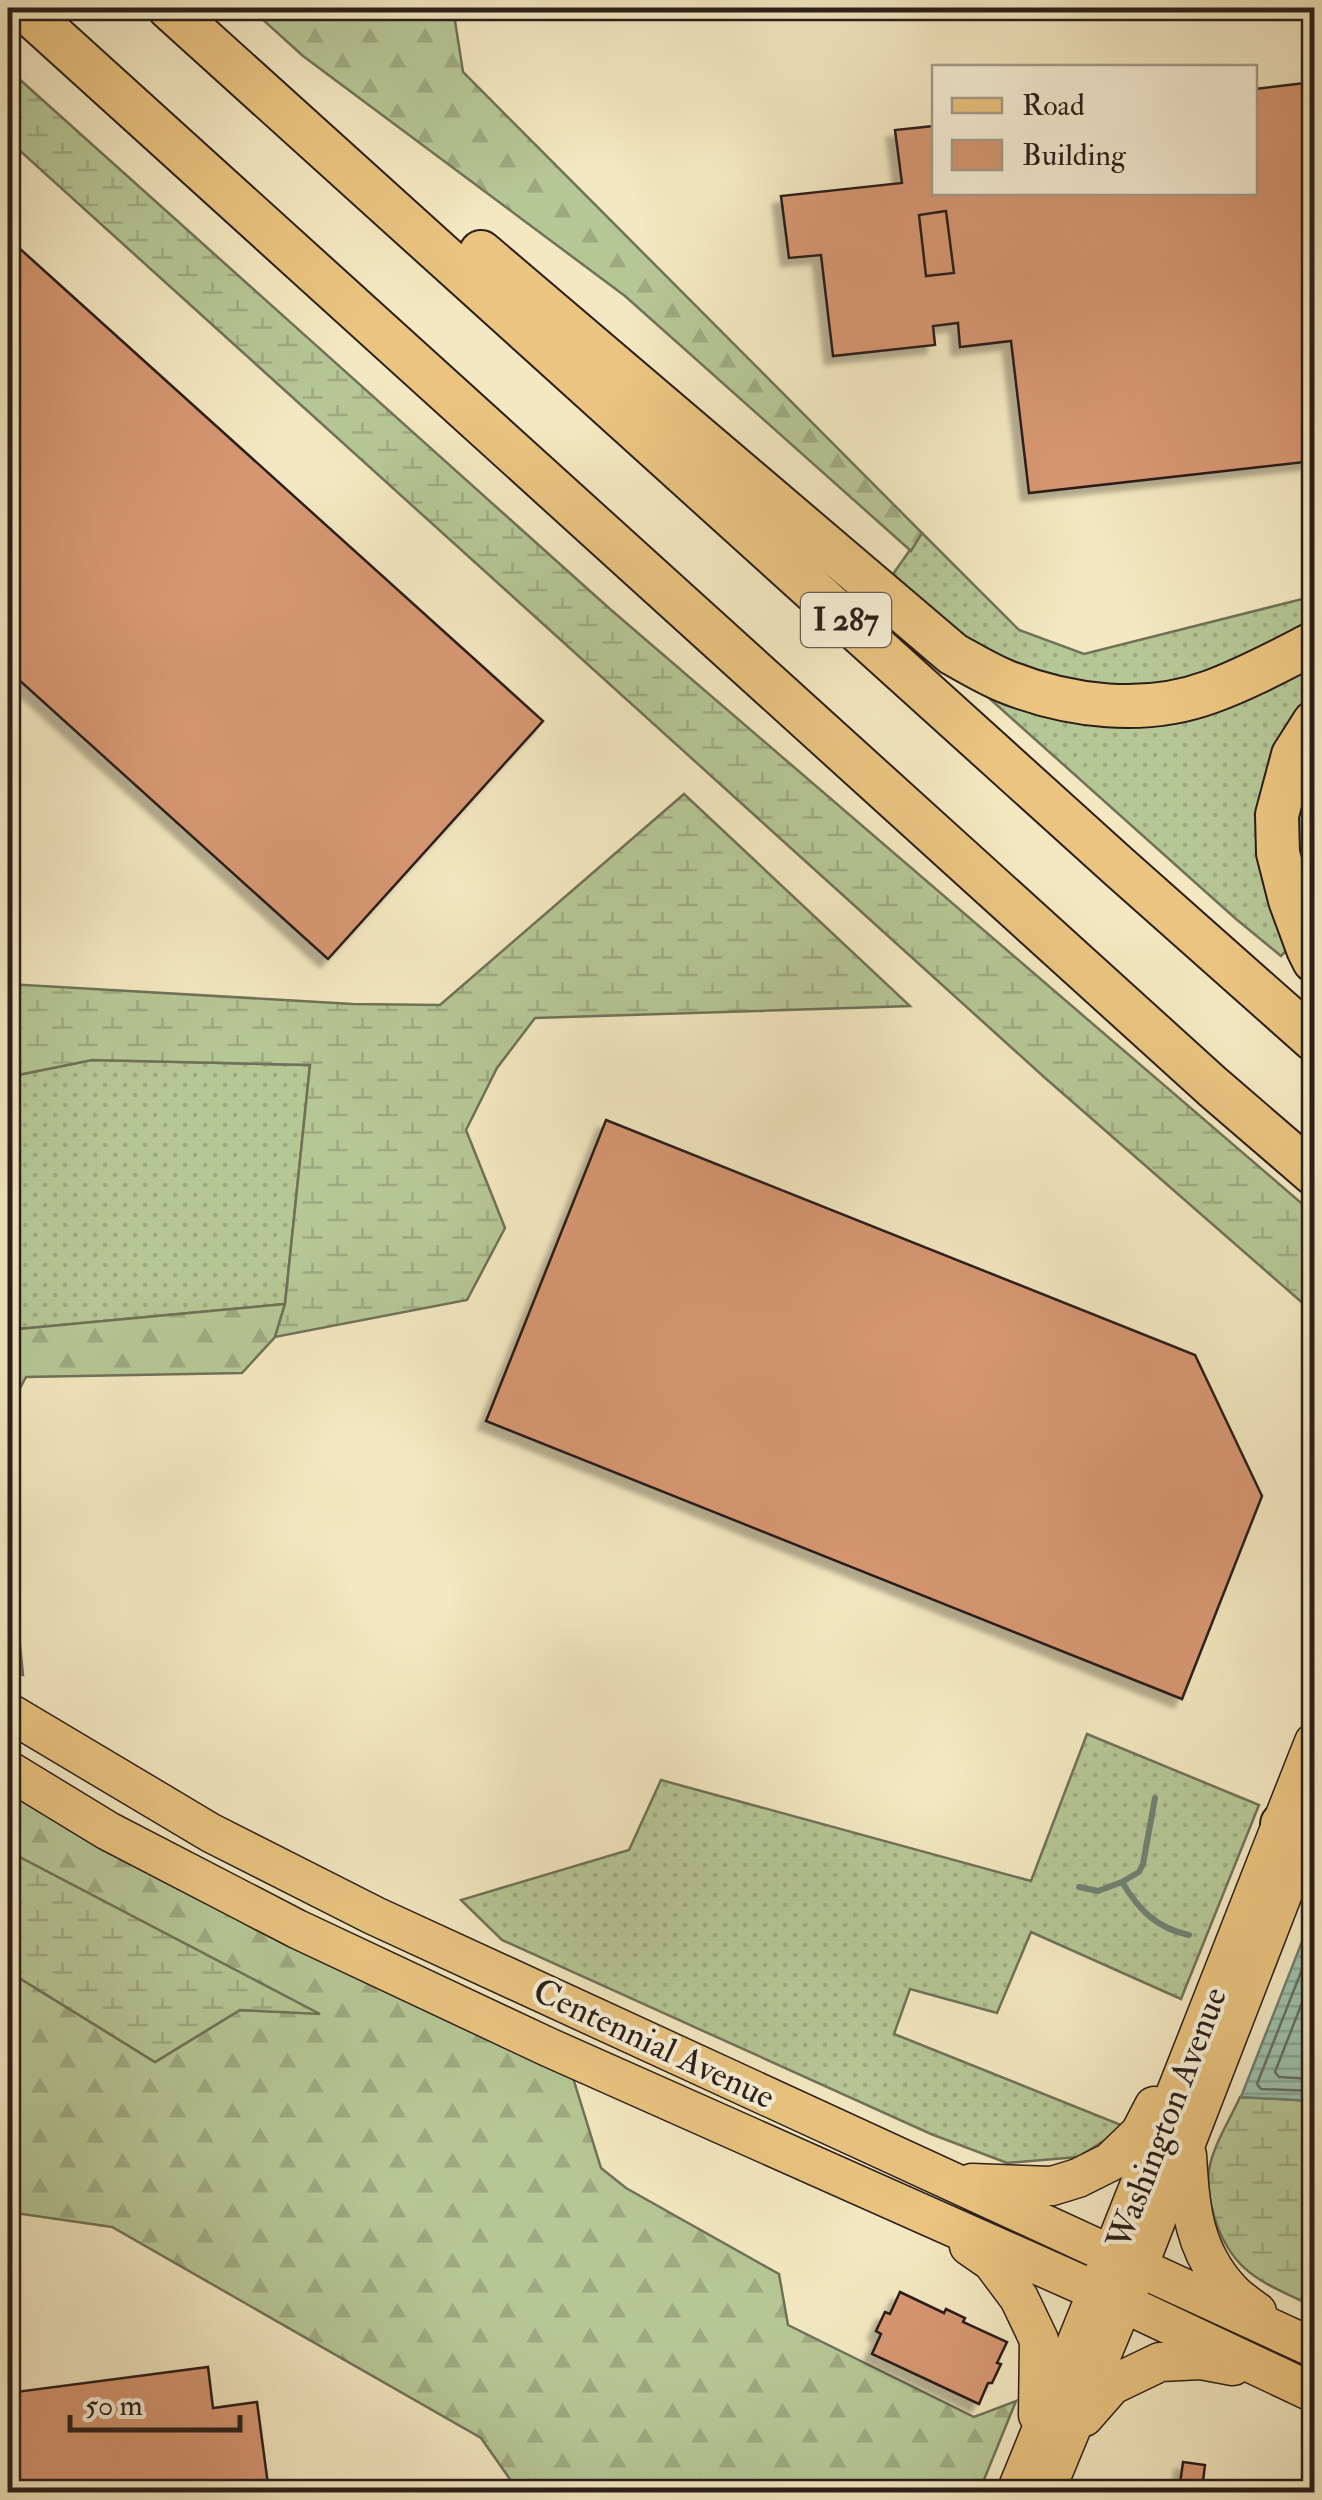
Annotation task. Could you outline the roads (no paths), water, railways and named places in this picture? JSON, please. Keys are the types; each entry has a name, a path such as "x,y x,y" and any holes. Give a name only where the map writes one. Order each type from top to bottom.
{"highway":[{"name":"I 287","path":"23,8 1213,1087 1314,1174"},
{"name":"I 287","path":"169,8 1314,1040"},
{"path":"379,198 434,212 953,654 1006,682 1056,698 1108,706 1162,704 1209,693 1314,643"},
{"path":"1314,722 1293,755 1277,814 1282,869 1314,960"}],"main road":[{"name":"Centennial Avenue","path":"8,1712 211,1833 375,1916 1300,2342"},
{"name":"Washington Avenue","path":"1125,2261 1186,2142 1304,1827 1314,1742"},
{"name":"Centennial Avenue","path":"8,1770 108,1831 297,1930 1314,2393"},
{"name":"Washington Avenue","path":"1016,2492 1053,2438 1111,2298 1212,1998 1234,1950 1304,1827"},
{"path":"954,2183 1052,2186 1110,2162 1140,2132 1212,1998"},
{"path":"1186,2142 1190,2210 1204,2254 1231,2292 1300,2342"},
{"path":"912,2210 992,2262 1019,2298 1040,2340 1053,2438"},
{"path":"1053,2438 1112,2385 1160,2362 1201,2360 1274,2374"},
{"name":"Washington Avenue","path":"1045,2492 1053,2438"}],"water":[{"path":"1314,1911 1314,2101 1240,2097 1241,2097"}],"waterway":[{"path":"1122,1882 1139,1872 1143,1864 1155,1798"},
{"path":"1079,1887 1098,1891 1122,1882 1150,1916 1167,1928 1189,1935"}]}
